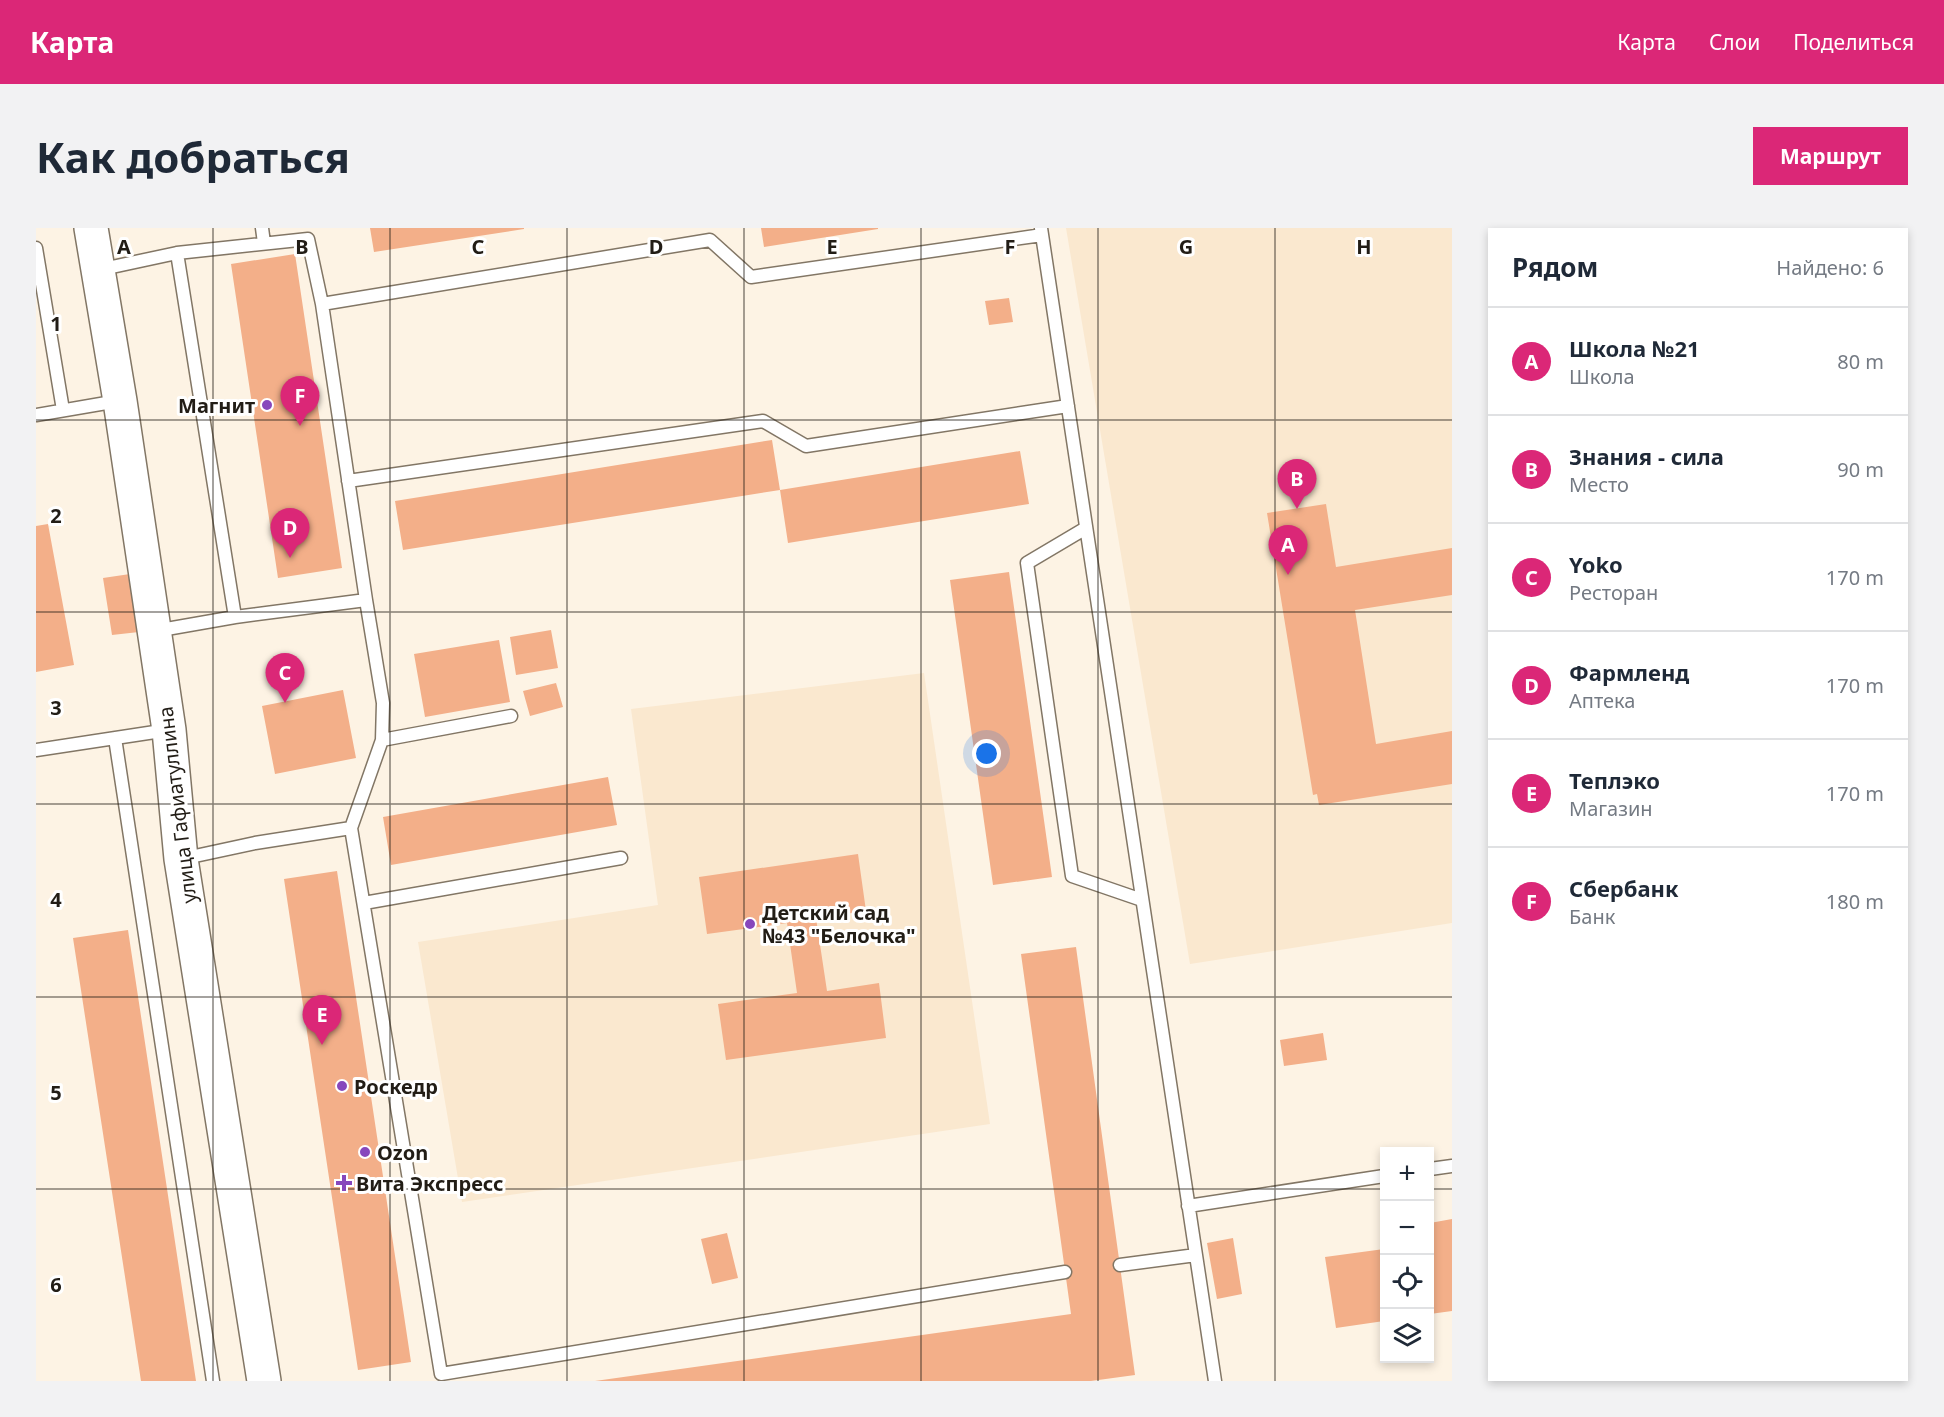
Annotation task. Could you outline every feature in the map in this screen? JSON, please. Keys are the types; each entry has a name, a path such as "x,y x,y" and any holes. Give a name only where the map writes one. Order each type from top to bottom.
{"street":[{"name":"улица Гафиатуллина","path":"91,228 120,400 169,730 181,859 264,1381"}],"lane":[{"path":"262,228 264,243"},
{"path":"322,304 710,240 751,277 1042,232 1215,1381"},
{"path":"97,271 177,253 308,239 322,304 383,703 382,740 351,828 441,1374 1065,1272"},
{"path":"36,248 63,410"},
{"path":"177,253 235,617"},
{"path":"36,415 120,400"},
{"path":"348,481 763,421 806,446 1068,406"},
{"path":"1086,528 1027,563 1070,864 1072,876 1142,900"},
{"path":"154,632 235,617 366,600"},
{"path":"382,740 510,716"},
{"path":"36,750 169,730"},
{"path":"115,738 213,1381"},
{"path":"181,859 255,843 351,828"},
{"path":"364,903 621,858"},
{"path":"1434,1168 1452,1166"},
{"path":"1188,1206 1380,1177"},
{"path":"1120,1264 1196,1255"}],"shaded area":[{"path":"1066,228 1452,228 1452,923 1190,964"},
{"name":"Детский сад №43 \"Белочка\"","path":"924,673 990,1124 462,1202 418,942 658,905 631,709"}],"building":[{"path":"370,228 524,228 524,229 374,252"},
{"path":"761,228 878,228 878,229 764,247"},
{"path":"295,254 342,568 278,578 231,264"},
{"path":"1009,298 1013,322 989,325 985,301"},
{"path":"772,440 780,490 403,550 395,501"},
{"path":"1020,451 1029,504 788,543 780,490"},
{"path":"1326,504 1336,567 1452,548 1452,595 1355,610 1376,744 1452,731 1452,784 1319,805 1317,794 1313,795 1267,513"},
{"path":"48,524 74,665 36,672 36,526"},
{"path":"1009,572 1052,877 993,885 950,580"},
{"path":"130,574 139,632 112,635 103,578"},
{"path":"551,630 558,668 516,675 510,637"},
{"path":"499,640 510,702 425,717 414,654"},
{"path":"556,683 563,707 530,716 523,691"},
{"path":"343,690 356,758 275,774 262,706"},
{"path":"608,777 617,825 391,865 383,817"},
{"path":"858,854 866,911 816,918 827,991 879,983 886,1038 726,1060 718,1004 797,993 787,923 707,934 699,877"},
{"path":"337,871 411,1362 358,1370 284,879"},
{"path":"128,930 196,1381 141,1381 73,938"},
{"path":"1076,947 1135,1375 1091,1381 595,1381 1071,1314 1021,954"},
{"path":"1323,1033 1327,1060 1284,1066 1280,1040"},
{"path":"1452,1219 1452,1311 1434,1313 1434,1255 1434,1222"},
{"path":"727,1233 738,1278 712,1284 701,1239"},
{"path":"1233,1238 1242,1294 1217,1299 1207,1243"},
{"path":"1380,1250 1380,1322 1336,1328 1325,1257"}],"place":[{"name":"Магнит","path":"267,405"},
{"name":"Сбербанк","path":"300,426"},
{"name":"Знания - сила","path":"1297,509"},
{"name":"Фармленд","path":"290,558"},
{"name":"Школа №21","path":"1288,575"},
{"name":"Yoko","path":"285,703"},
{"name":"Детский сад №43 \"Белочка\"","path":"750,924"},
{"name":"Теплэко","path":"322,1045"},
{"name":"Роскедр","path":"342,1086"},
{"name":"Ozon","path":"365,1152"},
{"name":"Вита Экспресс","path":"344,1183"}]}
